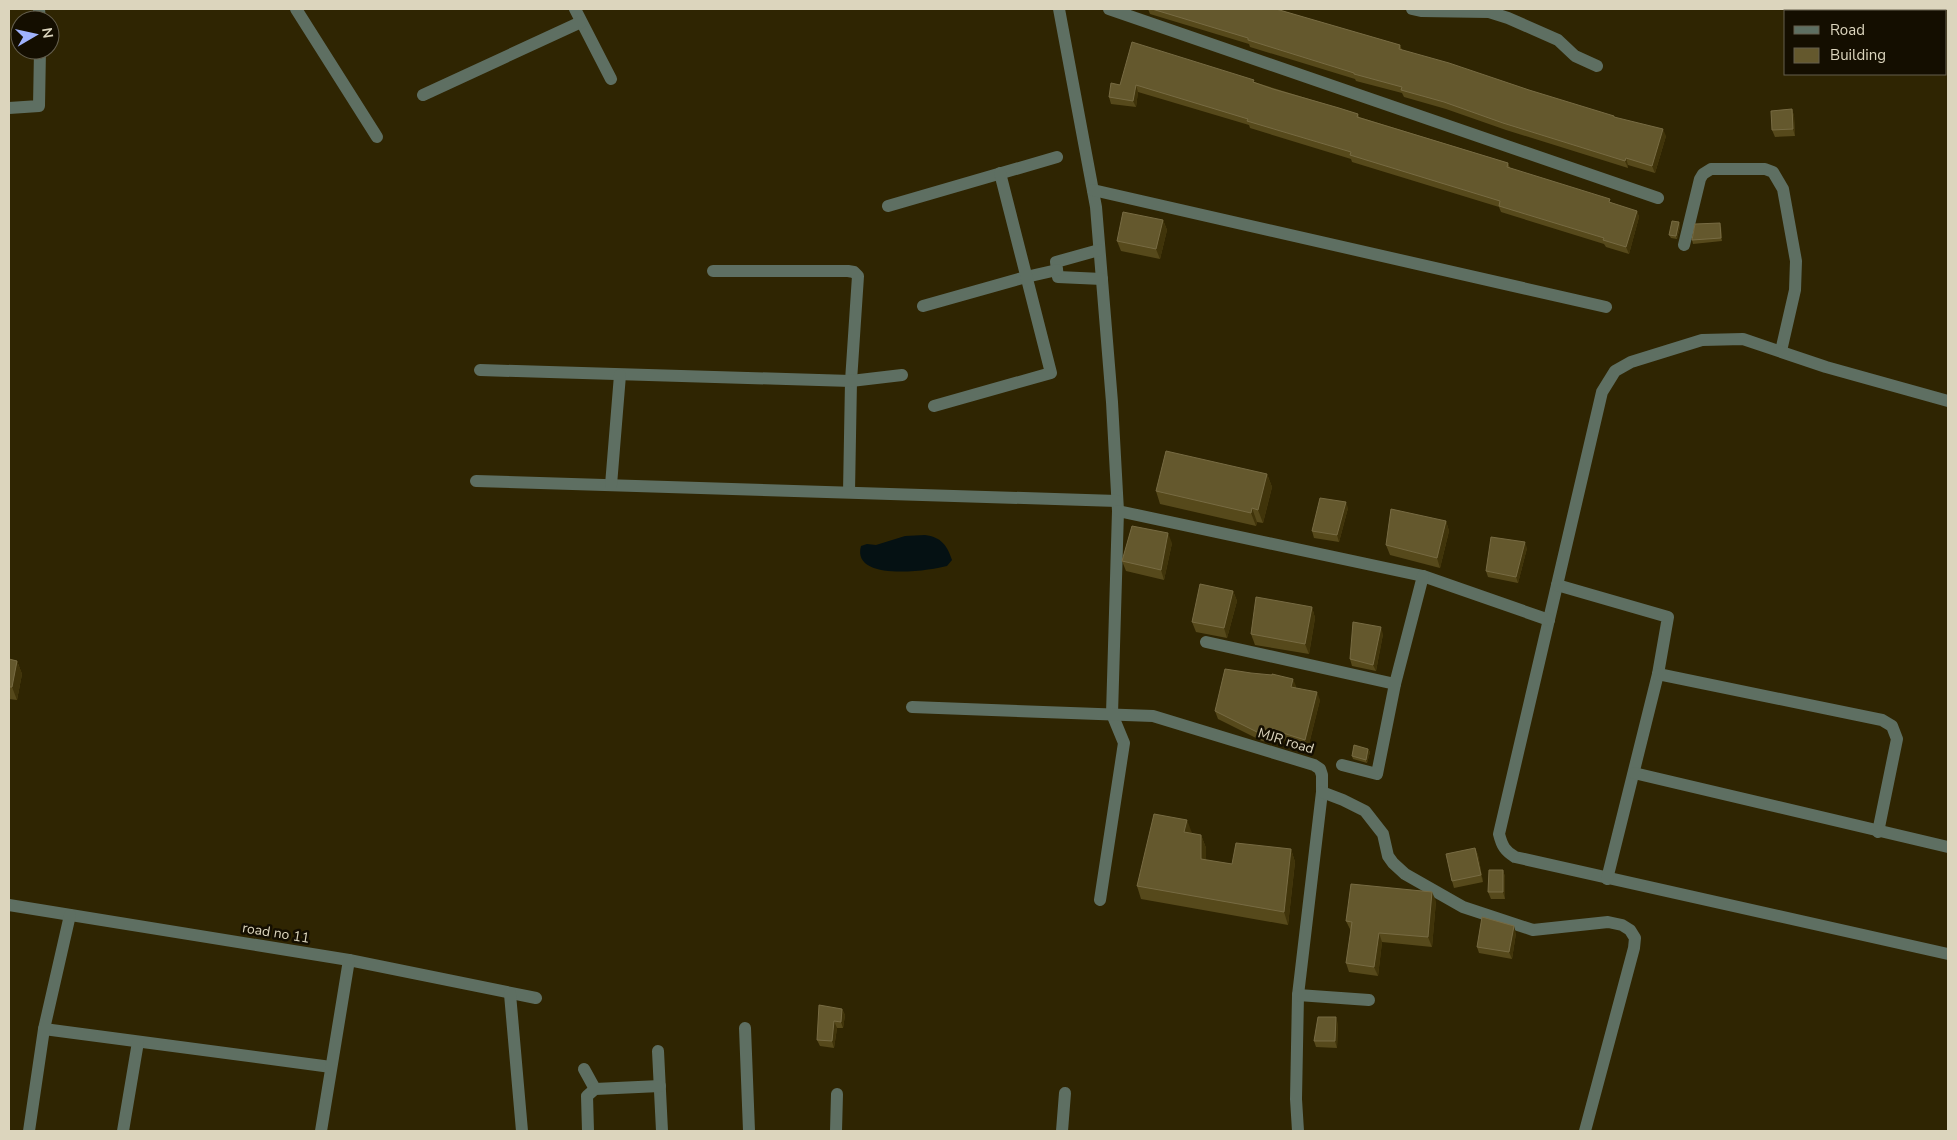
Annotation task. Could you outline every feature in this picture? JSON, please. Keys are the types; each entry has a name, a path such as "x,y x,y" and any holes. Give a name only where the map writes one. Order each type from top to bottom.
{"street":[{"path":"296,9 377,137"},
{"path":"1059,9 1096,207 1112,402 1117,506 1112,714 1124,742 1100,900"},
{"path":"1109,9 1658,198"},
{"path":"1412,9 1421,11 1489,12 1508,18 1558,40 1575,56 1597,66"},
{"path":"423,95 579,13 611,79"},
{"path":"9,108 39,106 40,60"},
{"path":"888,206 1057,157"},
{"path":"1684,245 1700,178 1706,171 1711,169 1765,168 1773,172 1783,188 1796,261 1795,290 1780,351"},
{"path":"934,406 1051,373 1000,173"},
{"path":"1093,190 1606,307"},
{"path":"1100,250 1056,262 1058,277 1102,279"},
{"path":"923,306 1057,270"},
{"path":"713,271 854,272 858,276 851,380 849,492"},
{"path":"1948,401 1826,367 1743,339 1702,340 1631,362 1615,371 1602,392 1499,834 1506,851 1515,857 1948,954"},
{"path":"480,370 851,380 902,375"},
{"path":"611,485 620,375"},
{"path":"476,481 849,492 1117,506 1423,576 1549,620"},
{"path":"1342,765 1377,774 1396,684 1423,576"},
{"path":"1557,585 1668,616 1658,674 1608,879"},
{"path":"1206,642 1396,684"},
{"path":"1658,674 1882,720 1892,726 1897,739 1878,832"},
{"name":"MJR road","path":"912,707 1152,716 1314,765 1320,769 1322,792 1298,995 1296,1098 1298,1131"},
{"path":"1634,773 1948,847"},
{"path":"1322,792 1365,811 1383,834 1384,845 1393,863 1405,874 1463,908 1533,930 1608,922 1622,925 1630,930 1635,938 1634,948 1585,1131"},
{"name":"road no 11","path":"9,905 348,960 536,998"},
{"path":"29,1131 44,1029 70,914"},
{"path":"320,1131 348,960"},
{"path":"510,994 522,1131"},
{"path":"1298,995 1369,1000"},
{"path":"745,1028 750,1131"},
{"path":"44,1029 331,1067"},
{"path":"123,1131 138,1042"},
{"path":"658,1051 662,1131"},
{"path":"584,1069 595,1089"},
{"path":"588,1131 587,1096 595,1089 660,1086"},
{"path":"1062,1131 1065,1093"},
{"path":"836,1131 837,1094"}],"shaded area":[{"path":"925,535 939,540 948,550 952,560 947,566 925,570 894,571 868,565 861,557 861,546 867,544 876,545 905,536"}],"building":[{"path":"1152,9 1276,9 1400,45 1399,49 1449,63 1614,117 1663,129 1652,166 1626,158 1625,161 1503,123 1444,102 1401,90 1402,87 1354,74 1248,40 1248,38"},
{"path":"1132,42 1254,80 1253,82 1273,89 1358,114 1357,117 1508,163 1507,167 1610,199 1609,202 1637,211 1626,247 1603,240 1604,238 1499,206 1500,201 1350,155 1351,152 1136,85 1133,101 1109,97 1111,83 1120,85"},
{"path":"1792,109 1793,129 1772,130 1771,111"},
{"path":"1123,212 1163,220 1156,249 1117,241"},
{"path":"1672,221 1679,222 1676,236 1669,235"},
{"path":"1720,223 1721,238 1692,240 1695,224"},
{"path":"1166,451 1267,474 1258,510 1252,508 1251,513 1156,491"},
{"path":"1320,498 1346,502 1337,535 1312,531"},
{"path":"1391,509 1446,521 1437,558 1386,545"},
{"path":"1132,526 1168,533 1161,570 1122,561"},
{"path":"1491,537 1525,542 1516,577 1486,571"},
{"path":"1200,584 1233,591 1224,628 1192,622"},
{"path":"1256,597 1312,607 1305,644 1251,634"},
{"path":"1353,622 1381,627 1373,665 1350,659"},
{"path":"9,659 17,661 12,687 9,687"},
{"path":"1225,669 1272,674 1293,679 1291,687 1317,692 1305,740 1280,732 1279,737 1259,733 1215,711"},
{"path":"1354,745 1368,749 1366,760 1352,756"},
{"path":"1154,814 1187,820 1184,832 1201,835 1201,859 1232,864 1236,843 1291,849 1284,912 1137,886"},
{"path":"1475,848 1481,875 1452,881 1446,854"},
{"path":"1489,870 1503,870 1503,892 1488,892"},
{"path":"1351,884 1432,892 1428,937 1379,933 1374,967 1346,963 1352,922 1346,921"},
{"path":"1482,917 1514,926 1509,952 1477,947"},
{"path":"819,1005 842,1009 841,1022 834,1021 832,1041 817,1040"},
{"path":"1318,1017 1336,1017 1335,1041 1314,1041"}]}
